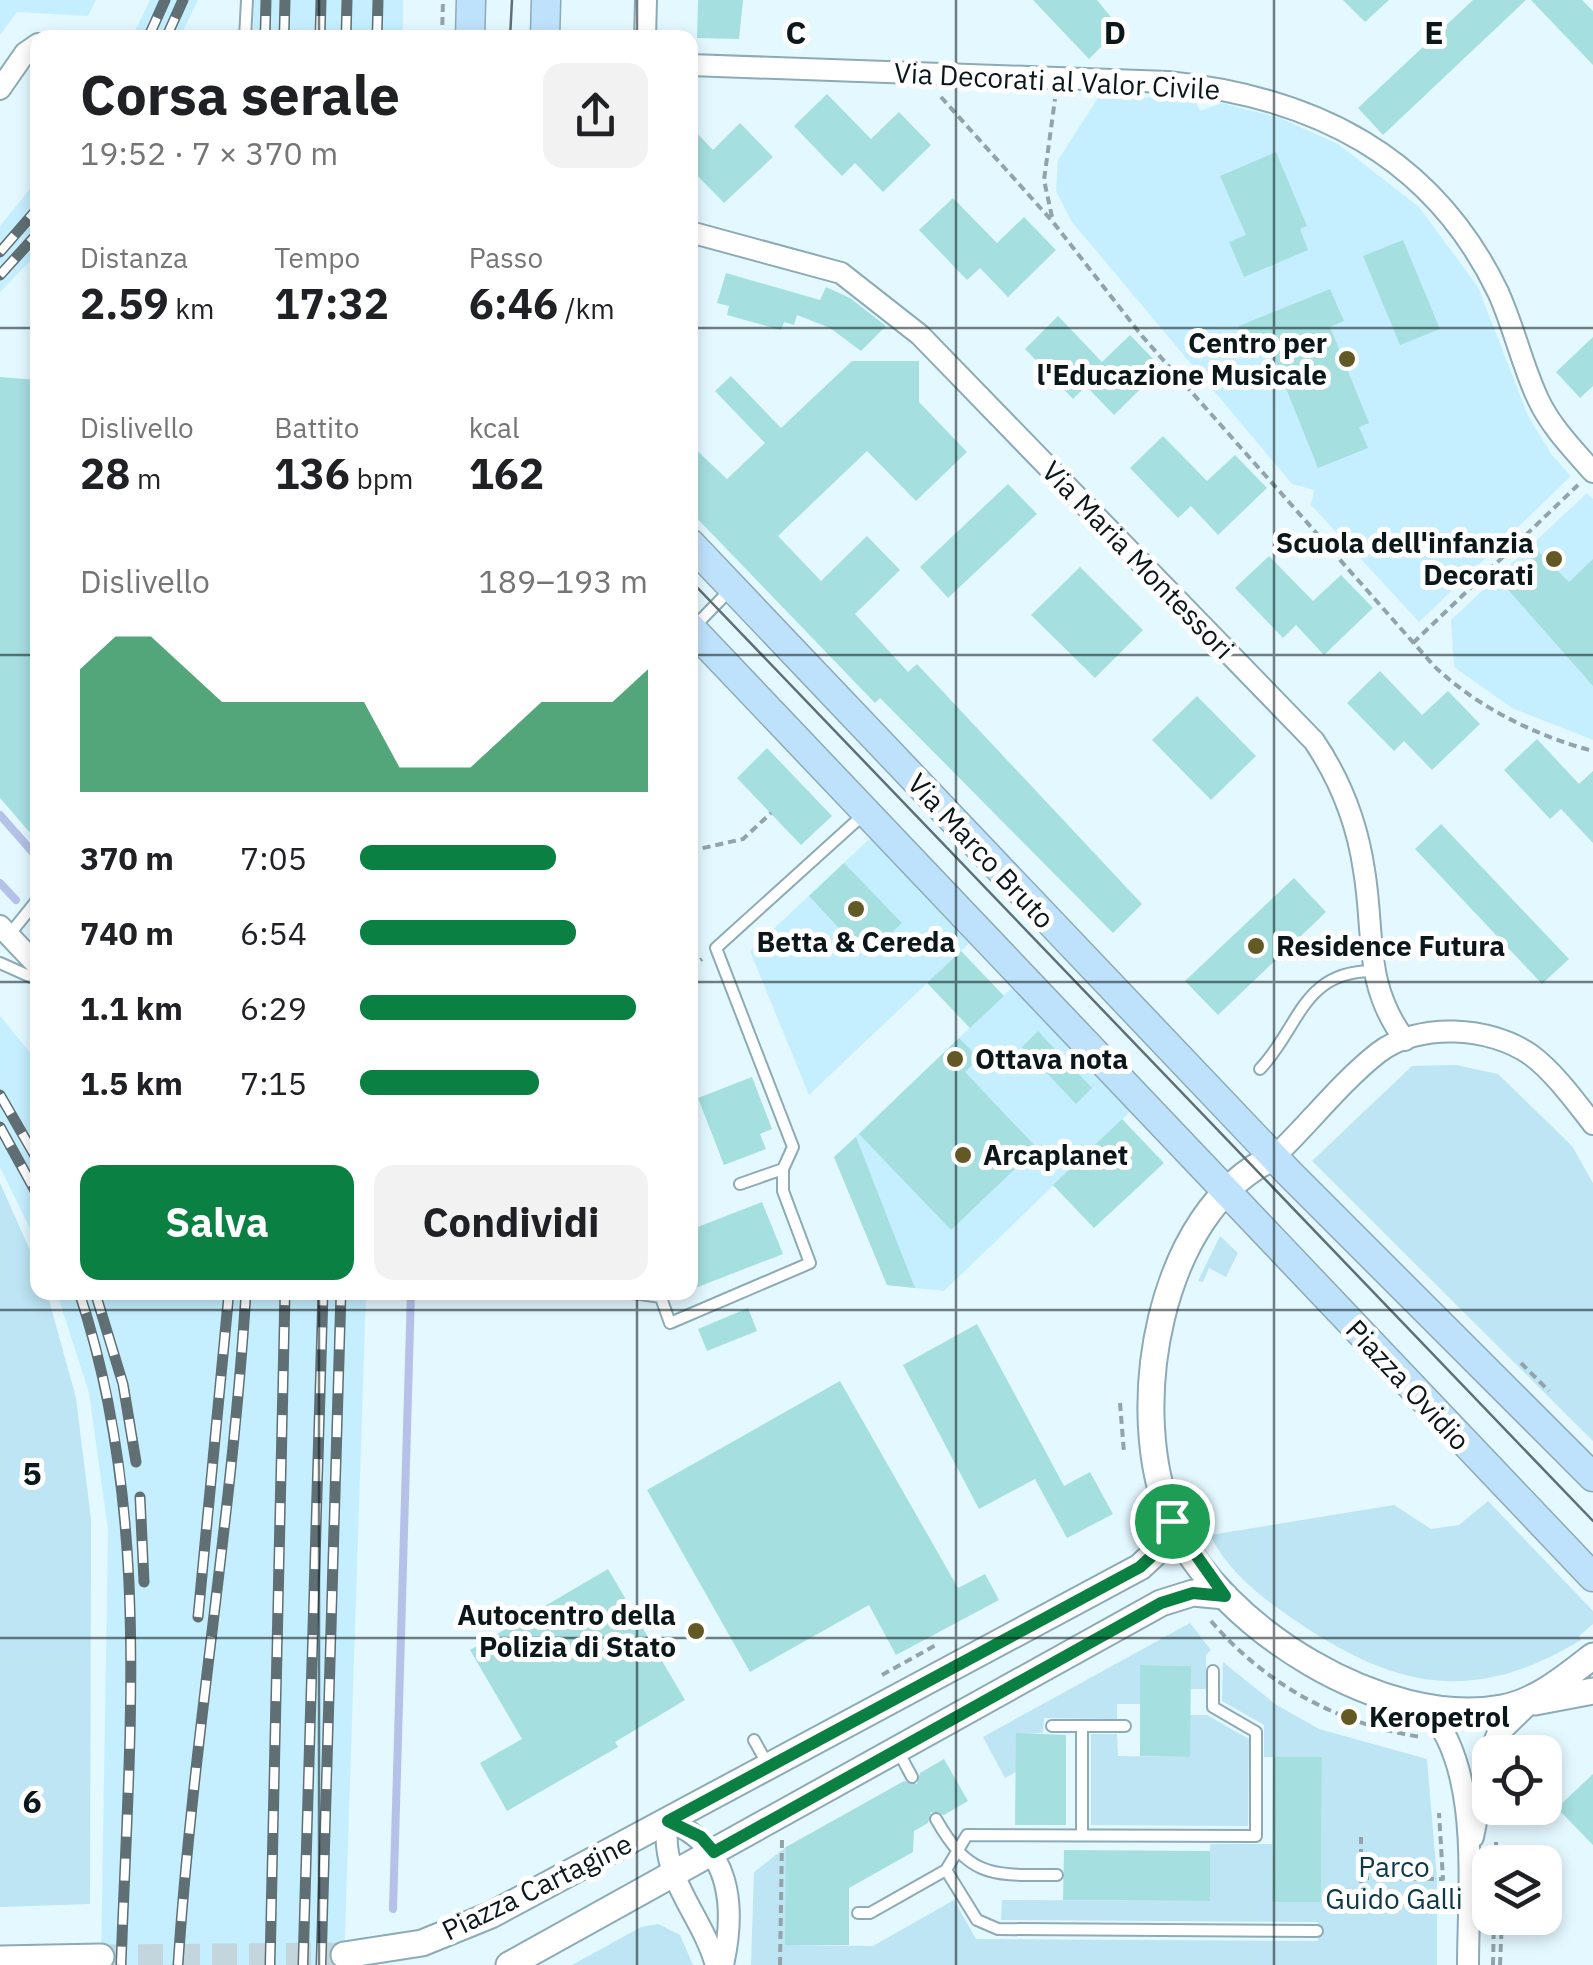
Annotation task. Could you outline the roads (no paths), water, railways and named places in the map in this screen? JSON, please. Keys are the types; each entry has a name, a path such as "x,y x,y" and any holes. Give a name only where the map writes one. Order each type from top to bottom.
{"main road":[{"path":"470,0 470,30"},
{"path":"545,30 546,0"},
{"name":"Via Marco Bruto","path":"698,551 1274,1157"},
{"name":"Via Marco Bruto","path":"698,635 1225,1191"},
{"path":"1274,1157 1593,1477"},
{"name":"Piazza Ovidio","path":"1225,1191 1593,1577"}],"street":[{"path":"645,30 646,0"},
{"path":"0,89 30,50"},
{"name":"Via Decorati al Valor Civile","path":"698,65 1168,82 1240,90 1326,119 1381,152 1423,189 1471,248 1507,313 1538,398 1566,442 1593,471"},
{"name":"Via Maria Montessori","path":"698,234 841,273 920,335 1314,741 1334,770 1356,832 1366,884 1373,971 1383,1006 1405,1040"},
{"path":"4,931 30,958"},
{"path":"1593,1124 1535,1058 1521,1049 1462,1032 1405,1040 1377,1054 1274,1157 1253,1166 1210,1206 1188,1245 1157,1334 1153,1436 1172,1521 1225,1596 1316,1664 1393,1701 1427,1710 1593,1692"},
{"name":"Piazza Cartagine","path":"344,1956 422,1943 456,1932 668,1821 1140,1567 1168,1541 1172,1521"},
{"name":"Piazza Cartagine","path":"520,1962 1161,1603 1193,1593 1225,1596"},
{"path":"1496,1735 1526,1701 1593,1656"},
{"path":"1427,1710 1450,1738 1471,1848"},
{"path":"668,1821 701,1837 714,1852 729,1919 719,1965 708,1935 665,1858 668,1821"},
{"path":"1468,1965 1471,1848 1476,1825"},
{"path":"0,1958 101,1958"}],"lane":[{"path":"245,30 246,0"},
{"path":"698,621 733,587"},
{"path":"662,1300 670,1323 810,1263 782,1191 784,1168 793,1146 716,948 868,811"},
{"path":"4,931 30,907"},
{"path":"0,963 30,976"},
{"path":"1260,1069 1285,1043 1299,1005 1340,973 1373,971"},
{"path":"740,1184 784,1168"},
{"path":"858,1913 870,1913 946,1870 967,1835 1256,1836 1256,1732 1214,1707 1214,1671"},
{"path":"1052,1726 1125,1726"},
{"path":"1082,1726 1082,1836"},
{"path":"754,1740 769,1766"},
{"path":"897,1750 912,1777"},
{"path":"936,1819 956,1854 996,1875 1058,1875"},
{"path":"946,1870 977,1920 998,1930 1316,1930"}],"waterway":[{"path":"0,815 30,849"},
{"path":"0,883 16,900"},
{"path":"393,1909 411,1300"}],"tunnel":[{"path":"101,1957 344,1955"}],"tram line":[{"path":"510,30 512,0"},
{"path":"698,588 1593,1521"}],"railway":[{"path":"152,30 165,0"},
{"path":"170,30 183,0"},
{"path":"265,30 266,0"},
{"path":"284,30 285,0"},
{"path":"320,30 321,0"},
{"path":"346,30 347,0"},
{"path":"377,30 378,0"},
{"path":"0,252 30,217"},
{"path":"0,275 30,242"},
{"path":"0,1095 30,1147"},
{"path":"0,1127 30,1181"},
{"path":"81,1300 102,1374 126,1541 130,1710 121,1965"},
{"path":"97,1300 123,1384 136,1462"},
{"path":"198,1617 228,1300"},
{"path":"178,1965 245,1300"},
{"path":"270,1965 285,1300"},
{"path":"303,1965 323,1300"},
{"path":"321,1965 341,1300"},
{"path":"140,1497 144,1582"}],"place":[{"name":"Centro per l'Educazione Musicale","path":"1347,359"},
{"name":"Scuola dell'infanzia Decorati","path":"1554,559"},
{"name":"Betta & Cereda","path":"856,909"},
{"name":"Residence Futura","path":"1256,946"},
{"name":"Ottava nota","path":"955,1059"},
{"name":"Arcaplanet","path":"963,1155"},
{"name":"Autocentro della Polizia di Stato","path":"696,1631"},
{"name":"Keropetrol","path":"1349,1717"}],"park label":[{"name":"Parco Guido Galli","path":"1394,1883"}]}
